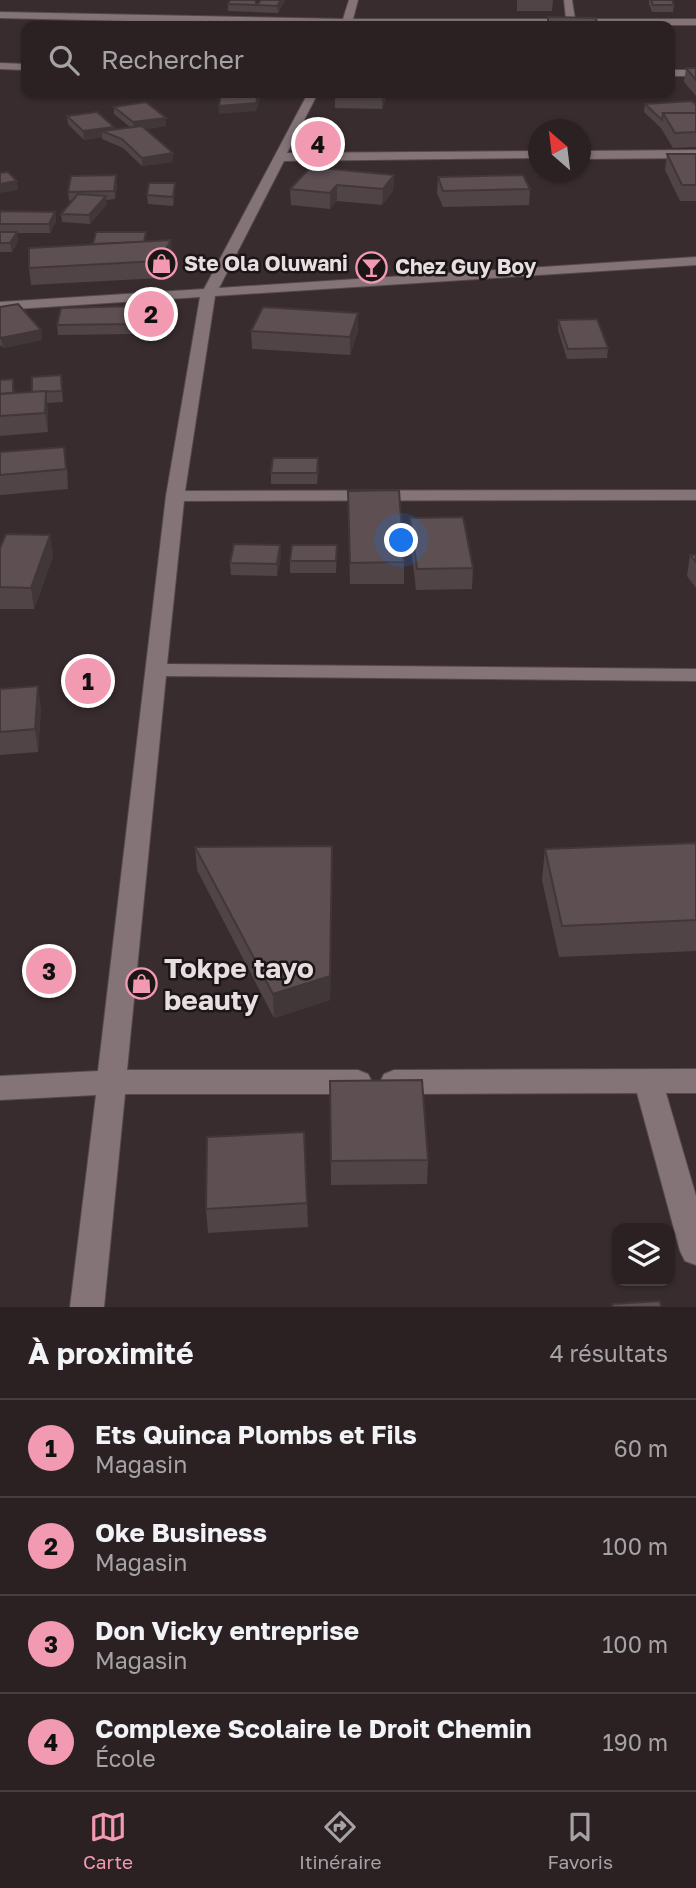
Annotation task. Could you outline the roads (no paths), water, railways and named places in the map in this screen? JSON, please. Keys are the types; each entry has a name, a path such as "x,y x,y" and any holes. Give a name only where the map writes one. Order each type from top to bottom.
{"street":[{"path":"348,21 354,0"},
{"path":"568,0 571,21"},
{"path":"0,15 147,12 297,21"},
{"path":"675,22 696,22"},
{"path":"0,66 21,67"},
{"path":"675,73 696,73"},
{"path":"87,1307 175,496 208,294 310,98"},
{"path":"591,155 696,154"},
{"path":"278,157 528,155"},
{"path":"0,306 696,261"},
{"path":"175,496 696,495"},
{"path":"156,670 696,675"},
{"path":"0,1088 111,1082 696,1081"},
{"path":"648,1082 696,1251"}],"place":[{"name":"Complexe Scolaire le Droit Chemin","path":"318,144"},
{"name":"Ste Ola Oluwani","path":"161,264"},
{"name":"Chez Guy Boy","path":"372,267"},
{"name":"Oke Business","path":"151,314"},
{"name":"Ets Quinca Plombs et Fils","path":"88,681"},
{"name":"Don Vicky entreprise","path":"49,971"},
{"name":"Tokpe tayo beauty","path":"141,984"}]}
